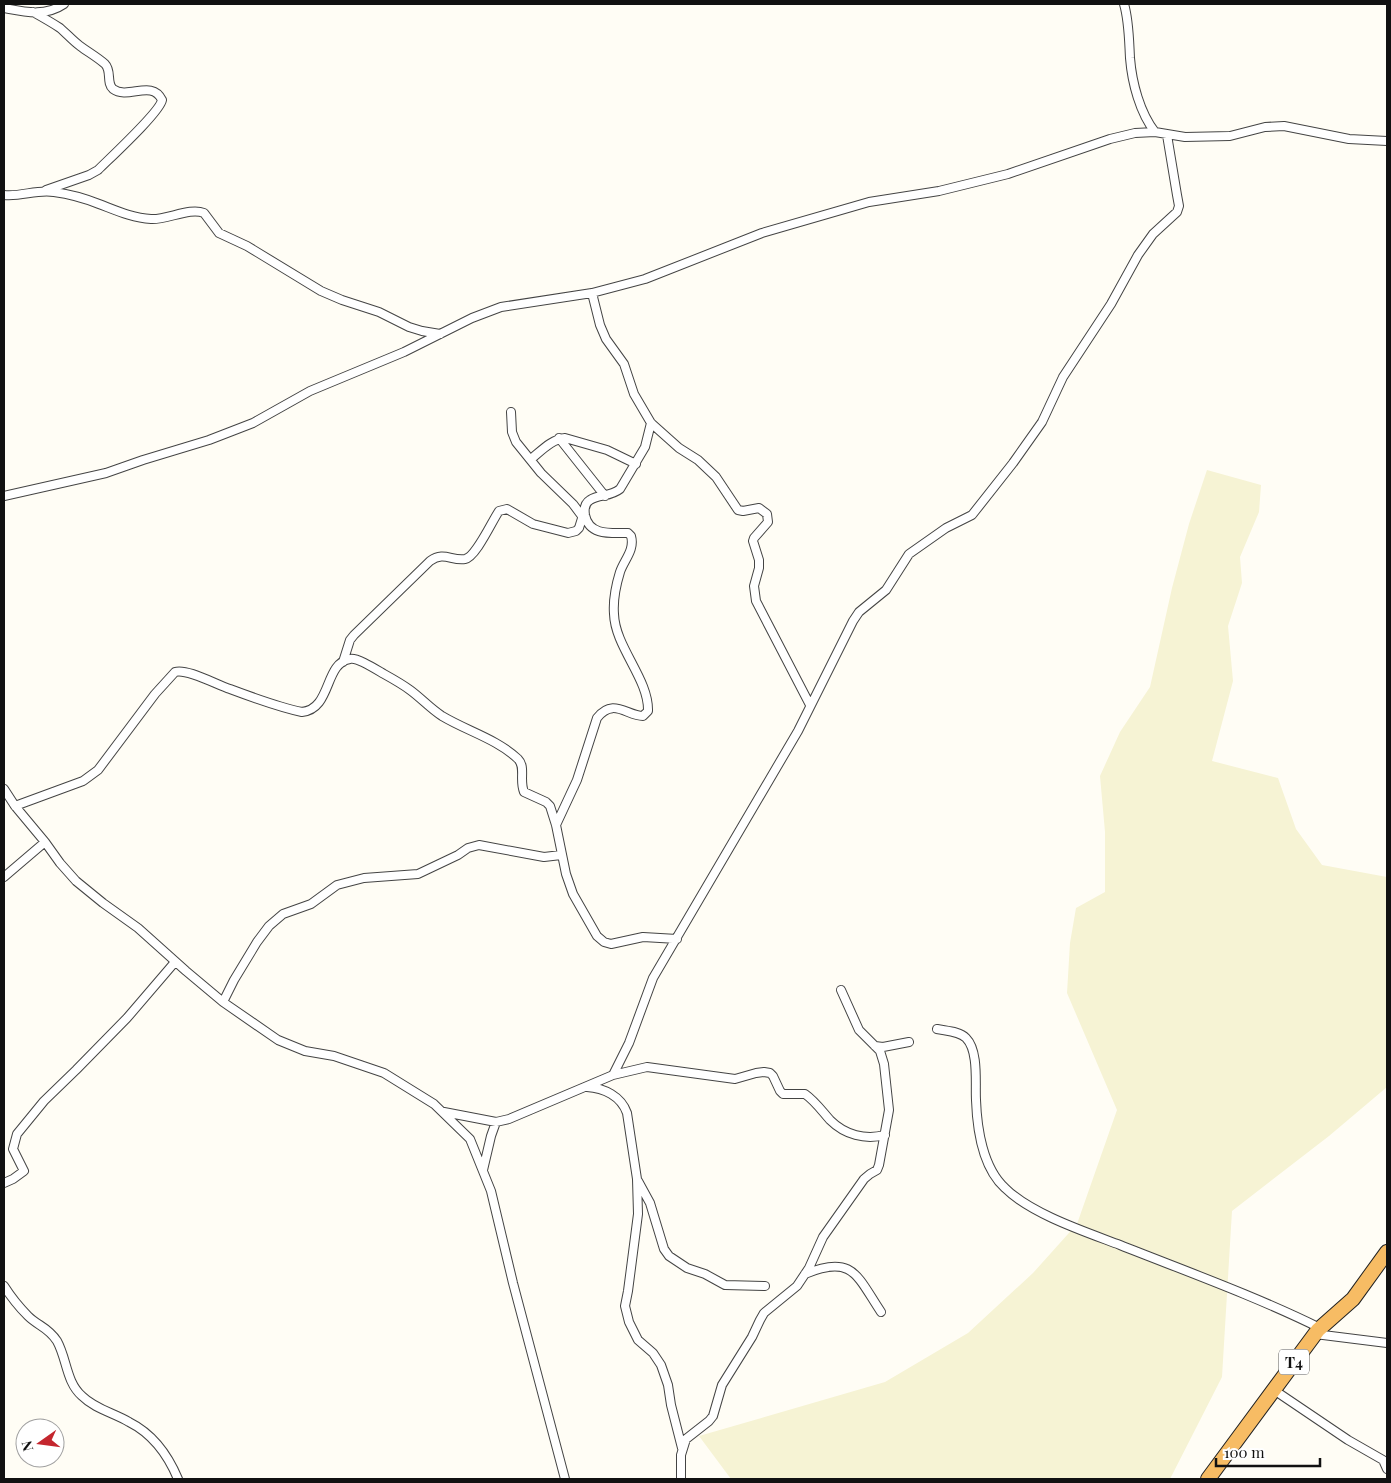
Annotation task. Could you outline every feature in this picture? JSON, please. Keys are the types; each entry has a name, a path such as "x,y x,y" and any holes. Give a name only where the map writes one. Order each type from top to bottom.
{"highway":[{"name":"T4","path":"1208,1479 1317,1331 1353,1299 1387,1252"}],"street":[{"path":"4,8 50,12 64,4"},
{"path":"1124,4 1128,22 1132,70 1142,111 1155,132"},
{"path":"33,12 60,29 78,45 106,65 110,84 115,90 128,92 149,90 156,93 162,100 152,116 98,170 42,191"},
{"path":"4,496 106,473 209,440 258,420 303,395 404,352 472,318 501,307 592,293 645,280 762,233 806,219 869,202 939,191 982,181 1110,139 1135,133 1155,132 1185,137 1230,136 1265,127 1284,126 1348,139 1387,141"},
{"path":"613,1075 628,1043 653,978 716,869 776,772 853,621 859,612 886,590 909,554 946,528 972,515 1042,422 1063,377 1111,304 1144,246 1153,234 1177,212 1177,195 1167,135"},
{"path":"4,195 13,196 52,191 76,196 121,213 144,219 164,219 188,212 201,212 204,213 219,233 247,246 321,291 379,312 409,327 440,334"},
{"path":"592,293 606,339 624,364 634,394 651,423 679,448 698,460 716,476 738,510 759,508 767,514 768,522 753,541 759,560 754,594 759,608 810,705"},
{"path":"511,412 512,434 541,473 564,497 584,513 589,525 598,532 628,533 631,536 632,547 618,581 614,614 621,643 634,668 646,700 648,711 644,716 639,716 625,710 612,709 600,714 596,718 577,780 556,825"},
{"path":"343,662 350,640 434,558 443,556 465,559 472,555 493,520 502,510 507,509 533,524 568,533 578,530 589,501 614,494 620,489 645,447 651,423"},
{"path":"531,459 559,438 565,438 607,450 636,464"},
{"path":"559,438 605,496"},
{"path":"15,806 83,781 98,770 150,701 175,672 179,670 230,689 302,712 314,710 319,704 338,666 343,662 353,659 375,668 408,688 442,716 488,738 522,763 521,780 524,792 546,802 552,811 561,855 573,894 597,936 604,942 611,944 643,938 677,939"},
{"path":"4,789 60,863 76,880 103,903 138,928 223,1002 278,1040 305,1051 334,1056 384,1074 444,1112 470,1139 490,1191 512,1283 565,1479"},
{"path":"4,877 45,842"},
{"path":"223,1002 257,942 270,926 288,911 303,908 316,902 330,888 336,885 364,878 418,874 479,845 539,856 561,855"},
{"path":"4,1183 24,1171 13,1149 17,1134 44,1101 127,1018 175,962"},
{"path":"682,1448 689,1436 709,1421 722,1385 764,1312 794,1290 805,1274 823,1236 843,1207 864,1179 878,1169 889,1110 882,1056 860,1030 841,990"},
{"path":"937,1029 962,1035 968,1041 975,1068 980,1132 987,1160 1004,1188 1019,1200 1071,1226 1173,1267 1221,1283 1280,1308 1317,1331 1387,1343"},
{"path":"875,1046 883,1047 909,1042"},
{"path":"444,1112 496,1122 509,1119 613,1075 647,1067 735,1079 756,1073 770,1073 780,1091 784,1094 805,1094 832,1121 844,1130 857,1136 869,1138 885,1135"},
{"path":"585,1087 604,1090 620,1100 624,1106 637,1179 638,1214 625,1310 637,1338 654,1353 668,1384 682,1448 680,1479"},
{"path":"483,1170 490,1136 496,1122"},
{"path":"637,1179 650,1204 668,1256 687,1268 705,1274 725,1285 765,1286"},
{"path":"805,1274 829,1266 848,1268 855,1274 881,1312"},
{"path":"4,1286 30,1318 42,1324 57,1341 67,1371 82,1396 110,1414 130,1422 143,1431 168,1457 178,1479"},
{"path":"1274,1390 1348,1440 1383,1460 1387,1469"}],"shaded area":[{"path":"1207,470 1261,485 1259,512 1240,557 1242,583 1228,626 1233,681 1212,761 1278,778 1296,829 1322,865 1387,877 1387,1087 1329,1136 1232,1211 1222,1377 1170,1479 731,1479 699,1436 885,1382 968,1333 1033,1273 1077,1224 1117,1110 1067,993 1070,943 1076,908 1105,892 1105,832 1100,776 1120,732 1150,687 1172,588 1189,524"}]}
